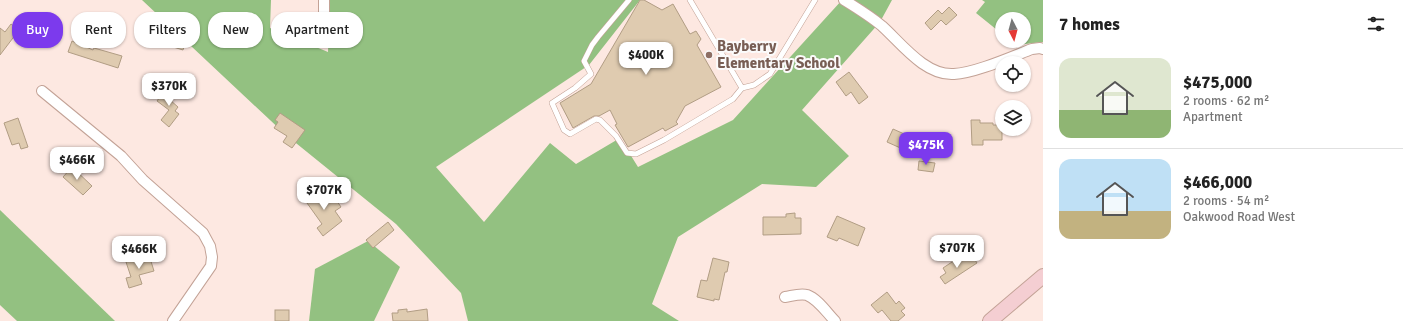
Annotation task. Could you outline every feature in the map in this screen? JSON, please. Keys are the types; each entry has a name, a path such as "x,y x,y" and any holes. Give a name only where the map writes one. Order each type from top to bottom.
{"main road":[{"path":"990,321 1043,276"}],"street":[{"path":"324,0 325,12"},
{"path":"844,0 882,26 918,60 934,71 945,74 954,74 974,70 1032,49 1043,49"},
{"path":"42,90 121,156 143,180 203,233 210,246 212,257 211,266 173,321"},
{"path":"785,297 807,295 817,302 835,321"}],"lane":[{"path":"629,0 592,45 584,61 591,74 575,88 552,103 564,130 570,134 596,119 600,120 616,136 627,153 636,154 664,140 710,113 733,99 742,88 754,84 770,74 815,0"},
{"path":"690,0 742,88"}],"green space":[{"path":"142,0 271,0 271,48 318,48 328,52 328,48 363,48 363,12 330,12 330,0 640,0 589,65 436,167 484,222 550,143 576,164 620,138 638,167 733,120 842,0 892,0 880,22 802,110 849,156 816,187 762,184 678,237 652,304 679,321 468,321 461,293 396,224 286,135 193,48 200,48 200,12 155,12"},
{"path":"982,0 1043,0 1043,42 1031,43 1031,12 995,12 995,28 976,13 985,2"},
{"path":"0,210 115,321 17,321 0,305"},
{"path":"368,241 400,267 374,321 309,321 315,269"}],"building":[{"path":"640,0 644,0 662,10 673,4 690,34 696,31 701,39 697,45 721,87 685,106 676,122 678,124 665,131 663,128 628,147 615,125 617,124 610,110 599,116 594,116 573,128 560,103 591,84"},
{"path":"949,7 957,15 946,25 941,20 931,30 925,23 938,10 942,14"},
{"path":"11,24 12,25 12,39 0,55 0,28 5,32"},
{"path":"71,44 71,48 88,48 93,50 94,48 122,56 118,68 68,52"},
{"path":"849,72 868,97 859,104 851,92 846,96 836,82"},
{"path":"167,87 175,93 170,100 178,107 175,111 179,114 169,127 161,120 169,110 157,101"},
{"path":"280,113 305,130 292,148 283,142 287,136 274,128 278,122 275,120"},
{"path":"18,118 28,147 21,149 19,143 12,145 4,123"},
{"path":"971,120 980,120 980,123 993,123 993,125 995,125 995,136 1002,136 1002,140 983,140 983,145 972,145"},
{"path":"893,129 920,141 914,154 887,142"},
{"path":"919,161 935,163 933,172 918,170"},
{"path":"72,167 92,186 83,195 63,177"},
{"path":"308,192 311,196 316,192 319,197 324,193 327,198 332,194 341,207 335,211 342,221 323,236 317,228 322,224 302,196"},
{"path":"795,213 795,218 801,218 801,234 763,235 763,217 786,217 786,214"},
{"path":"837,216 865,228 858,246 839,238 837,241 827,237"},
{"path":"388,222 394,230 373,248 366,240"},
{"path":"971,254 977,263 945,284 940,277 946,273 943,268 955,260 957,264"},
{"path":"149,255 154,271 139,275 142,284 129,288 126,278 131,277 126,262"},
{"path":"713,258 729,262 727,272 725,272 719,300 714,299 714,301 697,297 701,280 707,281"},
{"path":"887,292 896,304 899,301 905,308 901,311 905,315 898,321 891,321 882,310 878,313 871,305"},
{"path":"407,309 407,312 427,309 428,321 393,321 392,313 398,313 398,310"},
{"path":"275,310 289,310 289,321 275,321"}],"place":[{"name":"Bayberry Elementary School","path":"709,55"}]}
